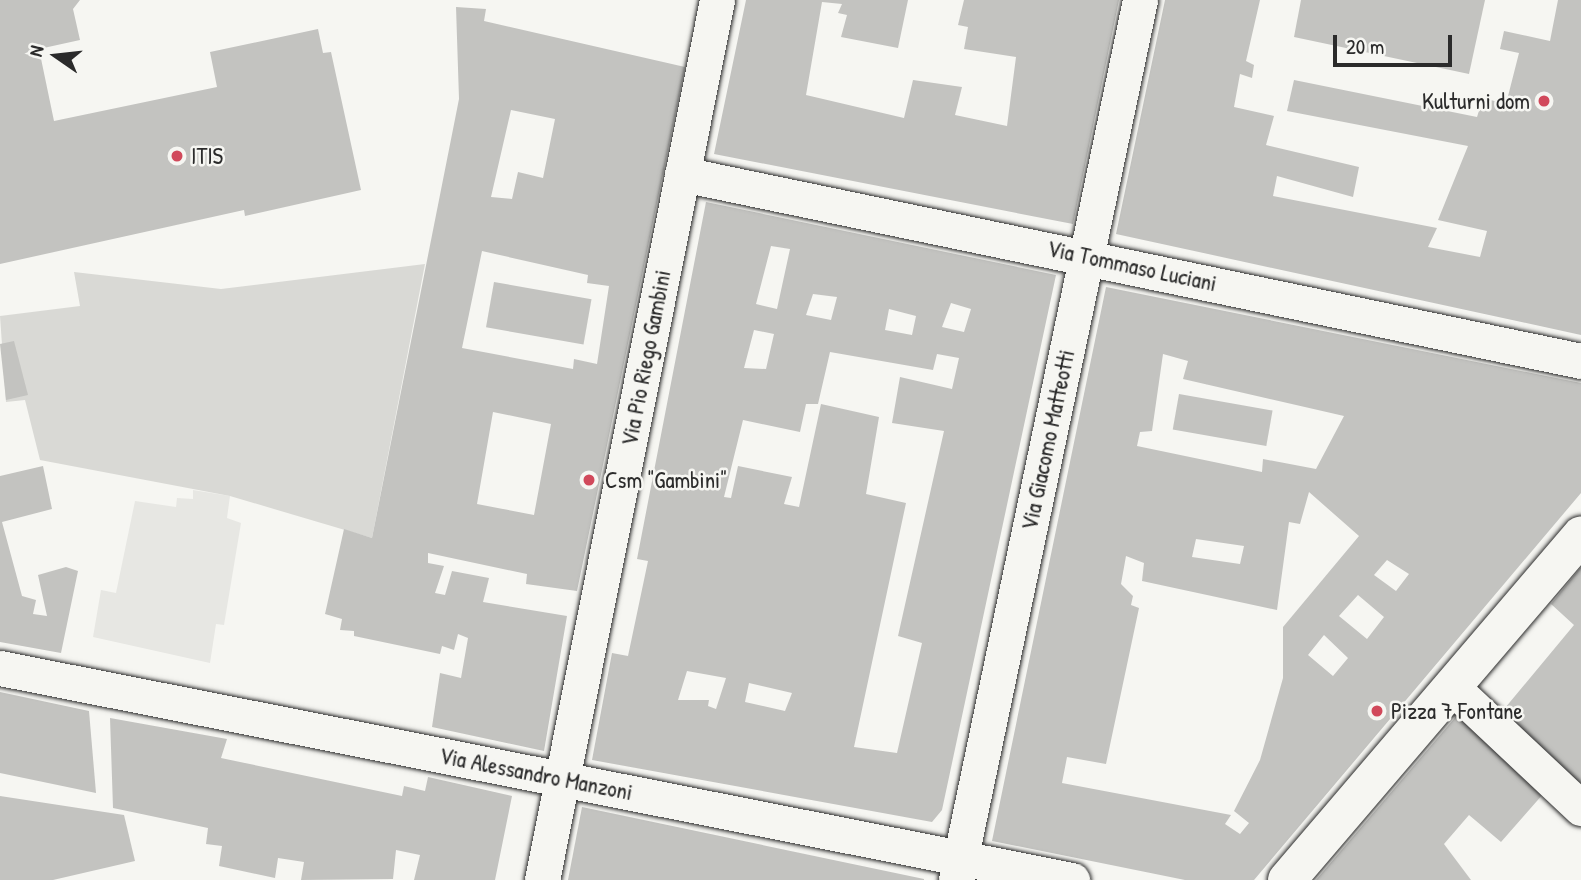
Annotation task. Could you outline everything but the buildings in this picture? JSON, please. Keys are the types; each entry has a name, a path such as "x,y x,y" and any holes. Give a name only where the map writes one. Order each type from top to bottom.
{"street":[{"name":"Via Pio Riego Gambini","path":"542,880 717,0"},
{"name":"Via Giacomo Matteotti","path":"958,869 1140,0"},
{"name":"Via Tommaso Luciani","path":"682,174 1087,256 1581,361"},
{"path":"1287,880 1581,536"},
{"name":"Via Alessandro Manzoni","path":"0,668 562,779 958,869 1072,880"},
{"path":"1452,687 1581,808"}],"shaded area":[{"path":"425,264 372,538 230,496 40,460 25,400 6,402 0,316 80,306 74,272 221,289"},
{"path":"193,490 230,496 227,518 241,523 224,625 216,624 210,663 93,637 101,590 116,593 135,501 176,507 177,498 193,499"}],"place":[{"name":"Kulturni dom","path":"1544,101"},
{"name":"ITIS","path":"177,156"},
{"name":"Csm \"Gambini\"","path":"589,480"},
{"name":"Pizza 7 Fontane","path":"1377,711"}]}
